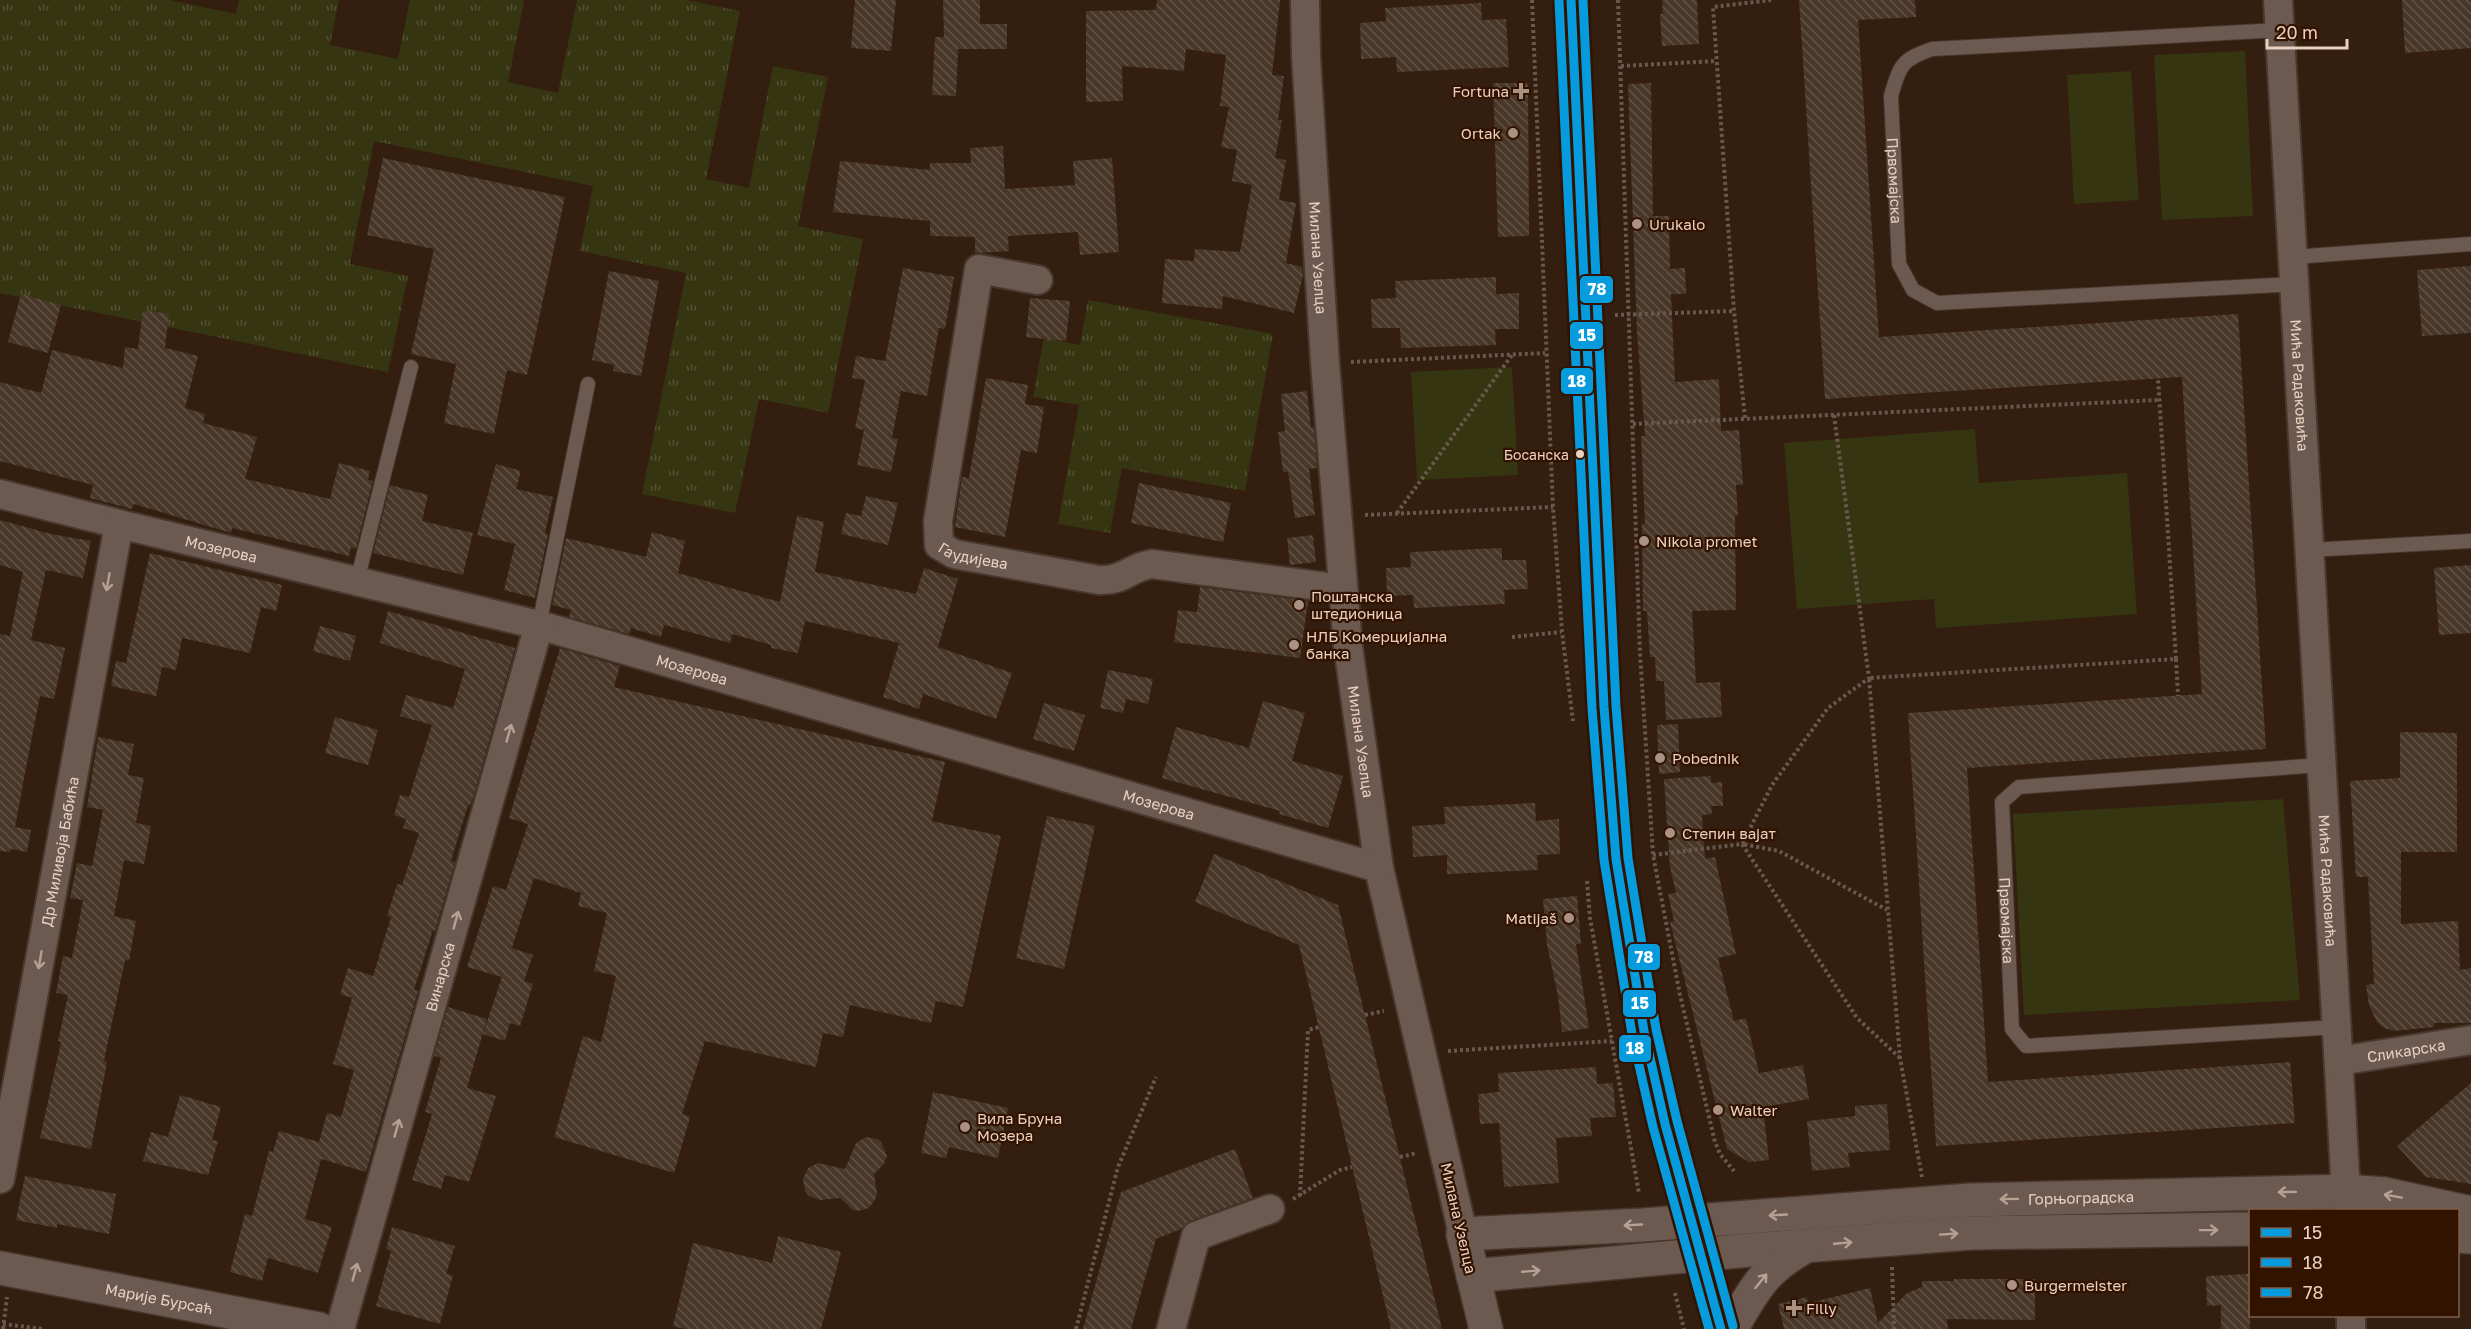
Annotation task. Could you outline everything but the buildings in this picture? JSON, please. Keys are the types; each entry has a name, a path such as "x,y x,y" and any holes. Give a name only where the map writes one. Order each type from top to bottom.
{"street":[{"name":"Милана Узелца","path":"1305,0 1306,56 1325,363 1342,589 1379,868 1486,1329"},
{"path":"1571,0 1604,707 1616,859 1644,1031 1665,1124 1721,1329"},
{"name":"Мића Радаковића","path":"2278,0 2347,1201"},
{"name":"Гаудијева","path":"1038,280 979,269 938,521 939,545 954,554 1099,580 1120,579 1144,565 1152,564 1342,589"},
{"name":"Мозерова","path":"0,494 540,625 1379,868"},
{"name":"Др Миливоја Бабића","path":"0,1179 119,524"},
{"name":"Винарска","path":"340,1329 540,625"},
{"name":"Сликарска","path":"2339,1061 2471,1040"},
{"name":"Горњоградска","path":"1463,1234 1691,1221 1971,1200 2347,1201 2385,1194 2457,1209"},
{"path":"1171,1329 1196,1236 1270,1209"},
{"path":"1473,1276 1701,1254 1971,1233 2249,1229"},
{"path":"1731,1329 1756,1285 1770,1269 1805,1246"},
{"name":"Марије Бурсаћ","path":"0,1268 319,1329"}],"lane":[{"name":"Првомајска","path":"2280,30 1932,49 1909,57 1898,72 1891,96 1899,264 1913,290 1937,303 2294,270"},
{"path":"2294,270 2471,244"},
{"path":"357,581 411,367"},
{"path":"540,625 588,384"},
{"path":"2309,550 2471,542"},
{"name":"Првомајска","path":"2321,765 2019,787 2002,802 2012,1029 2026,1046 2337,1027"}],"path":[{"path":"1618,0 1631,314 1640,653 1653,855 1680,995 1715,1142 1720,1154 1734,1171"},
{"path":"1745,418 1734,311 1713,7 1770,2 1771,0"},
{"path":"1621,66 1716,61"},
{"path":"1544,317 1734,311"},
{"path":"1325,363 1545,353"},
{"path":"1397,513 1512,354"},
{"path":"2158,378 2178,696"},
{"path":"1633,424 2160,400"},
{"path":"1834,415 1869,678 1900,1058 1926,1204"},
{"path":"1336,517 1553,507"},
{"path":"1512,637 1562,632"},
{"path":"1742,844 1772,785 1828,708 1869,678 2176,659"},
{"path":"1653,855 1742,844 1779,851 1887,910"},
{"path":"1742,844 1857,1018 1900,1058"},
{"path":"1300,1196 1308,1030 1319,1027"},
{"path":"1420,1052 1612,1041"},
{"path":"1076,1329 1118,1167 1156,1077"},
{"path":"1270,1209 1300,1196 1340,1170 1352,1167"},
{"path":"1891,1238 1894,1329"},
{"path":"1676,1293 1684,1329"},
{"path":"3,1324 43,1329"}],"green space":[{"path":"0,0 169,0 236,14 239,0 339,0 330,45 398,59 410,0 521,0 524,1 508,82 558,93 577,0 686,0 740,11 706,179 749,188 773,66 828,77 798,226 863,239 828,413 759,399 735,513 642,494 686,273 580,251 593,186 374,141 350,264 408,276 388,372 0,293"},
{"path":"2245,51 2253,216 2162,220 2154,55"},
{"path":"2131,71 2139,200 2074,204 2067,75"},
{"path":"1088,300 1273,334 1245,491 1122,468 1110,533 1058,524 1079,405 1033,397 1044,338 1080,345"},
{"path":"1512,367 1518,475 1417,480 1411,372"},
{"path":"1975,429 1979,483 2127,473 2137,614 1936,628 1934,599 1797,609 1784,443"},
{"path":"2283,799 2300,1000 2024,1015 2013,814"}],"transit line":[{"name":"15","path":"1571,0 1604,707 1616,859 1644,1031 1665,1124 1721,1329"},
{"name":"78","path":"1583,0 1616,706 1628,858 1656,1029 1677,1121 1733,1326"},
{"name":"18","path":"1559,1 1592,708 1604,860 1632,1034 1653,1127 1709,1329"}],"place":[{"name":"Fortuna","path":"1521,91"},
{"name":"Ortak","path":"1513,133"},
{"name":"Urukalo","path":"1637,224"},
{"name":"Босанска","path":"1580,454"},
{"name":"Nikola promet","path":"1644,541"},
{"name":"Поштанска штедионица","path":"1299,605"},
{"name":"НЛБ Комерцијална банка","path":"1294,645"},
{"name":"Pobednik","path":"1660,758"},
{"name":"Степин вајат","path":"1670,833"},
{"name":"Matijaš","path":"1569,918"},
{"name":"Walter","path":"1718,1110"},
{"name":"Вила Бруна Мозера","path":"965,1127"},
{"name":"Burgermeister","path":"2012,1285"},
{"name":"Filly","path":"1794,1308"}]}
